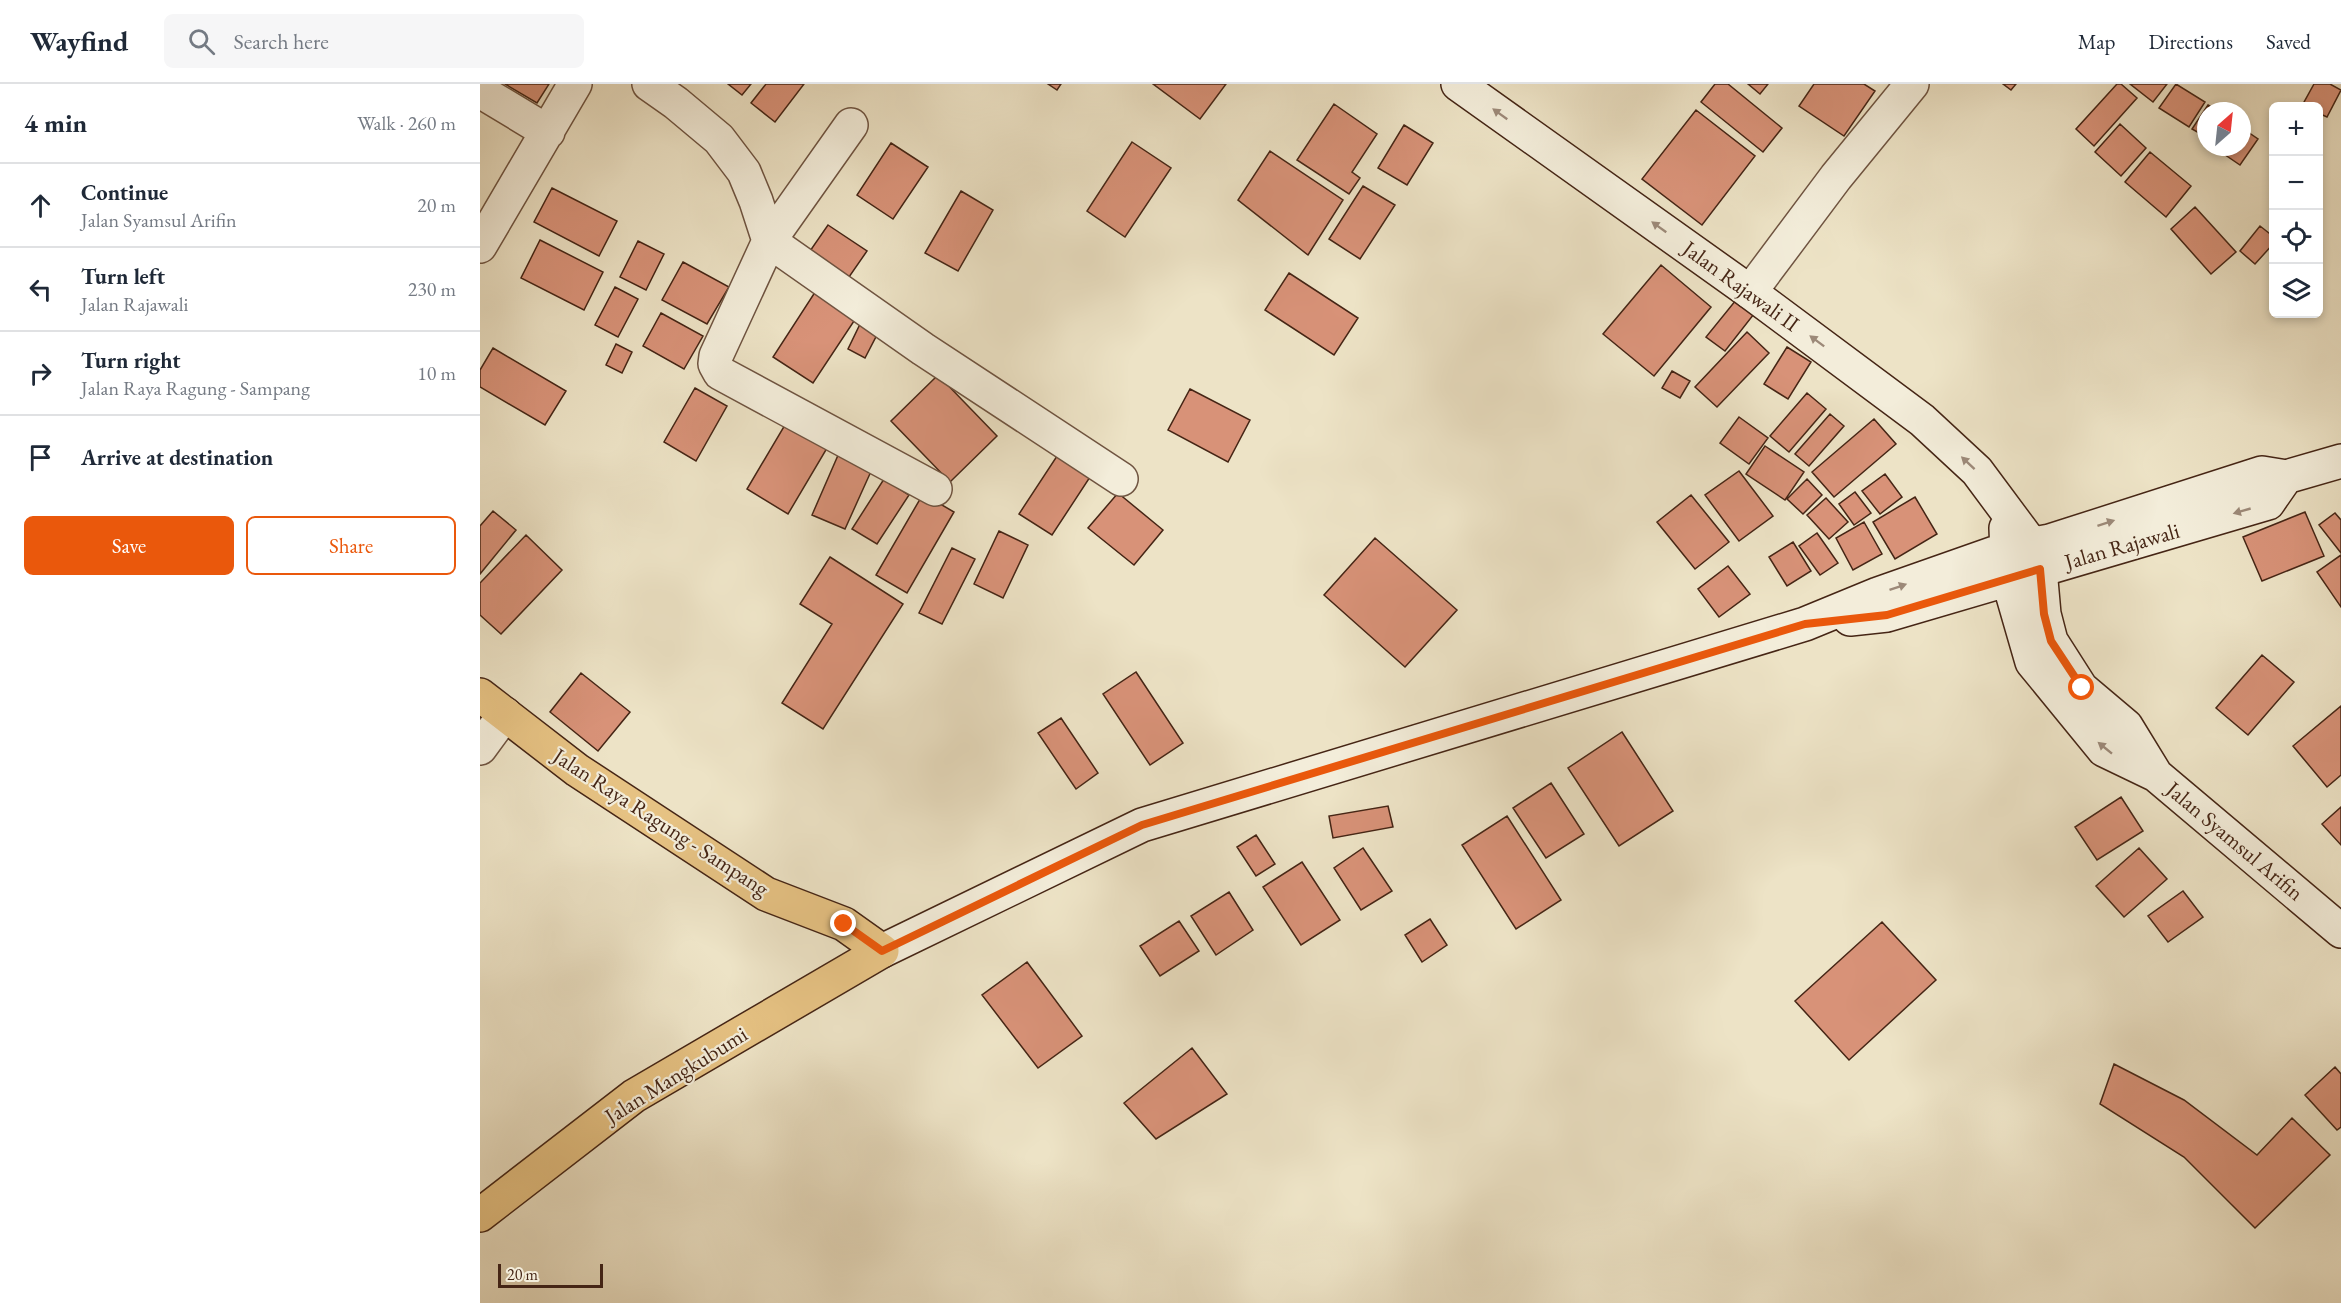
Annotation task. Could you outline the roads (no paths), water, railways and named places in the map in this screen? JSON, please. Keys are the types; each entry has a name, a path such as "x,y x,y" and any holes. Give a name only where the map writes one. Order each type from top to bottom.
{"main road":[{"name":"Jalan Raya Ragung - Sampang","path":"492,704 577,770 766,894 844,924 882,951"},
{"name":"Jalan Mangkubumi","path":"481,1212 634,1096 882,951"}],"street":[{"path":"480,246 574,84"},
{"path":"648,84 676,103 718,140 738,164 744,172 756,201 769,241 924,349 1122,479"},
{"name":"Jalan Rajawali II","path":"1458,84 1750,292 1922,420 1977,471 2005,509 2022,561"},
{"path":"1750,292 1836,177 1912,84"},
{"path":"480,91 548,132"},
{"path":"851,125 769,241 716,356 715,364 720,373 935,489"},
{"name":"Jalan Rajawali","path":"882,951 1142,825 1805,624 1878,594 2022,561 2262,472 2286,477 2341,461"},
{"name":"Jalan Syamsul Arifin","path":"2022,561 2032,662 2104,750 2156,776 2341,930"},
{"path":"480,748 492,704"}]}
